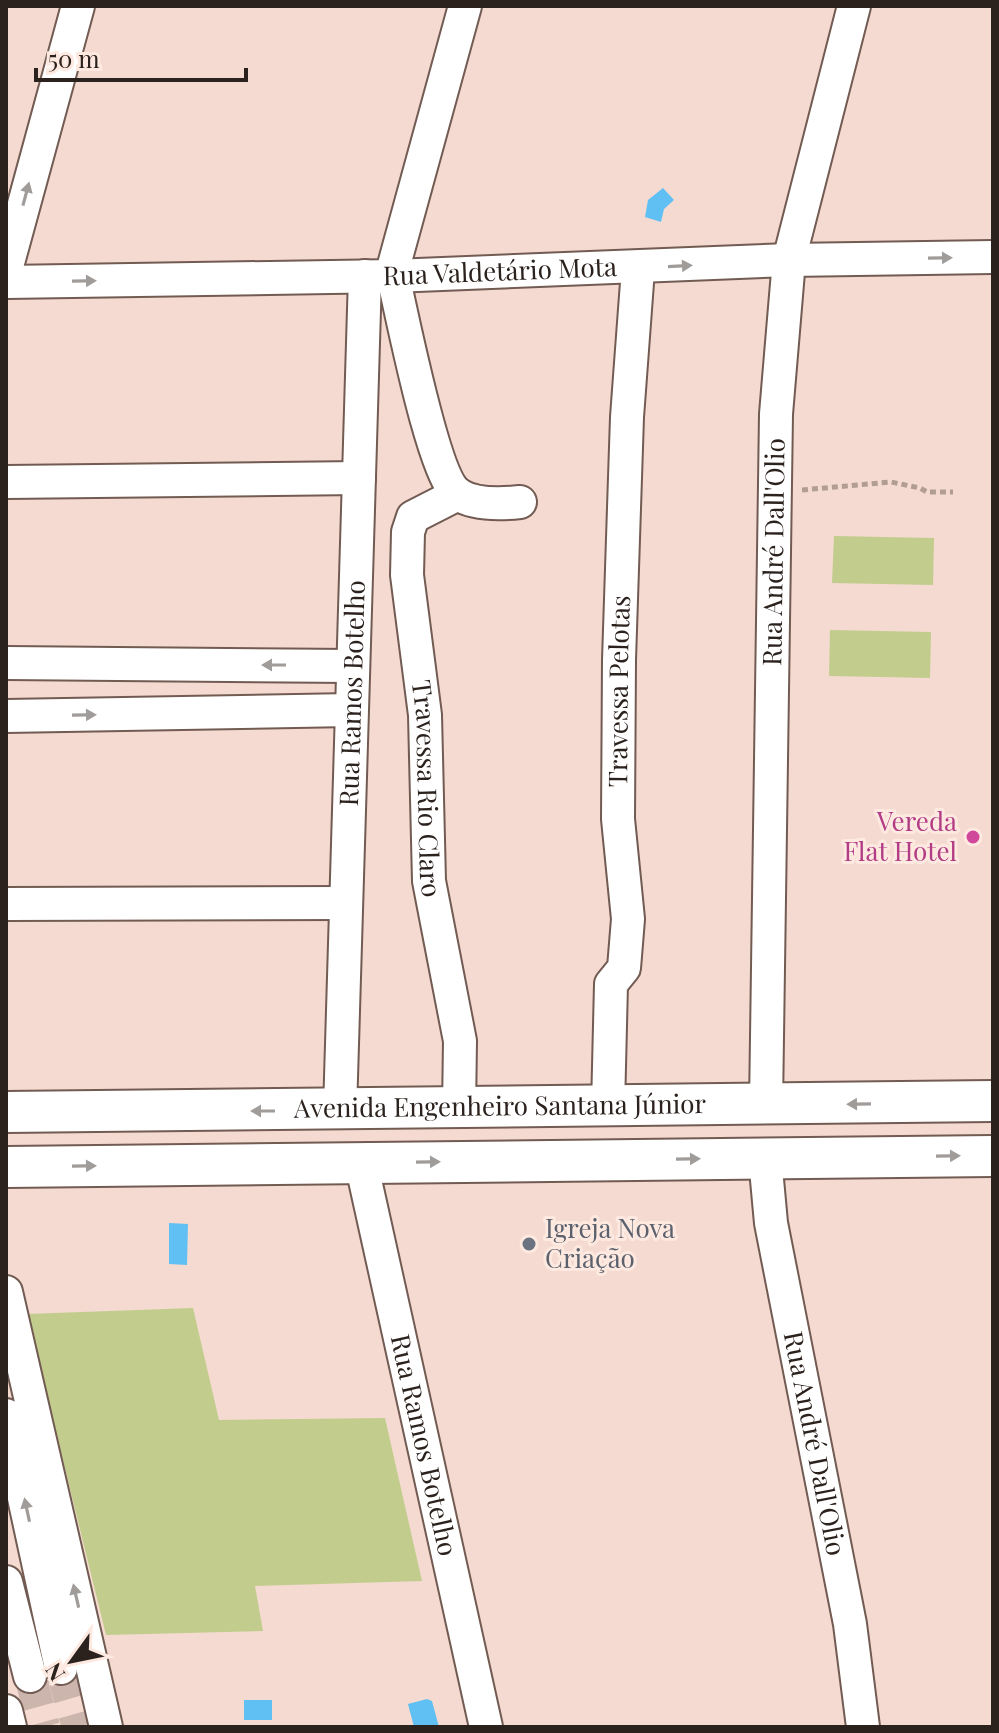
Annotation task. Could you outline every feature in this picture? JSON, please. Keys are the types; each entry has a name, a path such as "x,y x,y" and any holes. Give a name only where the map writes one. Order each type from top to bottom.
{"main road":[{"name":"Avenida Engenheiro Santana Júnior","path":"6,1112 340,1111 993,1101"},
{"name":"Avenida Engenheiro Santana Júnior","path":"6,1167 993,1156"}],"street":[{"path":"6,270 78,6"},
{"name":"Rua Ramos Botelho","path":"340,1111 359,478 383,276 465,6"},
{"name":"Rua André Dall'Olio","path":"766,1106 776,414 789,260 854,6"},
{"name":"Rua Valdetário Mota","path":"6,282 383,276 638,269 789,260 993,257"},
{"name":"Travessa Pelotas","path":"608,1108 611,984 624,968 628,919 618,819 619,660 627,417 638,269"},
{"path":"383,276 448,480 458,494 504,504 520,502"},
{"path":"6,482 359,478"},
{"name":"Travessa Rio Claro","path":"458,494 413,517 408,532 407,575 425,715 429,881 460,1041 459,1109"},
{"path":"6,663 352,666"},
{"path":"6,716 351,710"},
{"path":"6,904 344,903"},
{"name":"Rua André Dall'Olio","path":"765,1158 771,1223 850,1624 863,1727"},
{"name":"Rua Ramos Botelho","path":"361,1162 486,1727"},
{"path":"6,1292 106,1727"},
{"path":"6,1415 61,1668"},
{"path":"6,1582 30,1676"},
{"path":"6,1711 10,1727"}],"path":[{"path":"791,491 891,482 927,492 953,492"}],"green space":[{"path":"834,536 934,538 933,585 832,583"},
{"path":"830,630 931,632 930,678 829,676"},
{"path":"193,1308 219,1420 385,1418 422,1581 255,1586 263,1631 106,1635 27,1314"}],"water":[{"path":"663,188 674,200 664,209 661,222 645,217 648,200"},
{"path":"169,1223 188,1224 187,1265 169,1264"},
{"path":"427,1699 432,1701 439,1727 414,1727 408,1704"},
{"path":"244,1700 272,1700 272,1720 244,1720"}],"tunnel":[{"path":"61,1668 78,1727"},
{"path":"30,1676 44,1727"}],"place":[{"name":"Vereda Flat Hotel","path":"973,837"},
{"name":"Igreja Nova Criação","path":"529,1244"}]}
